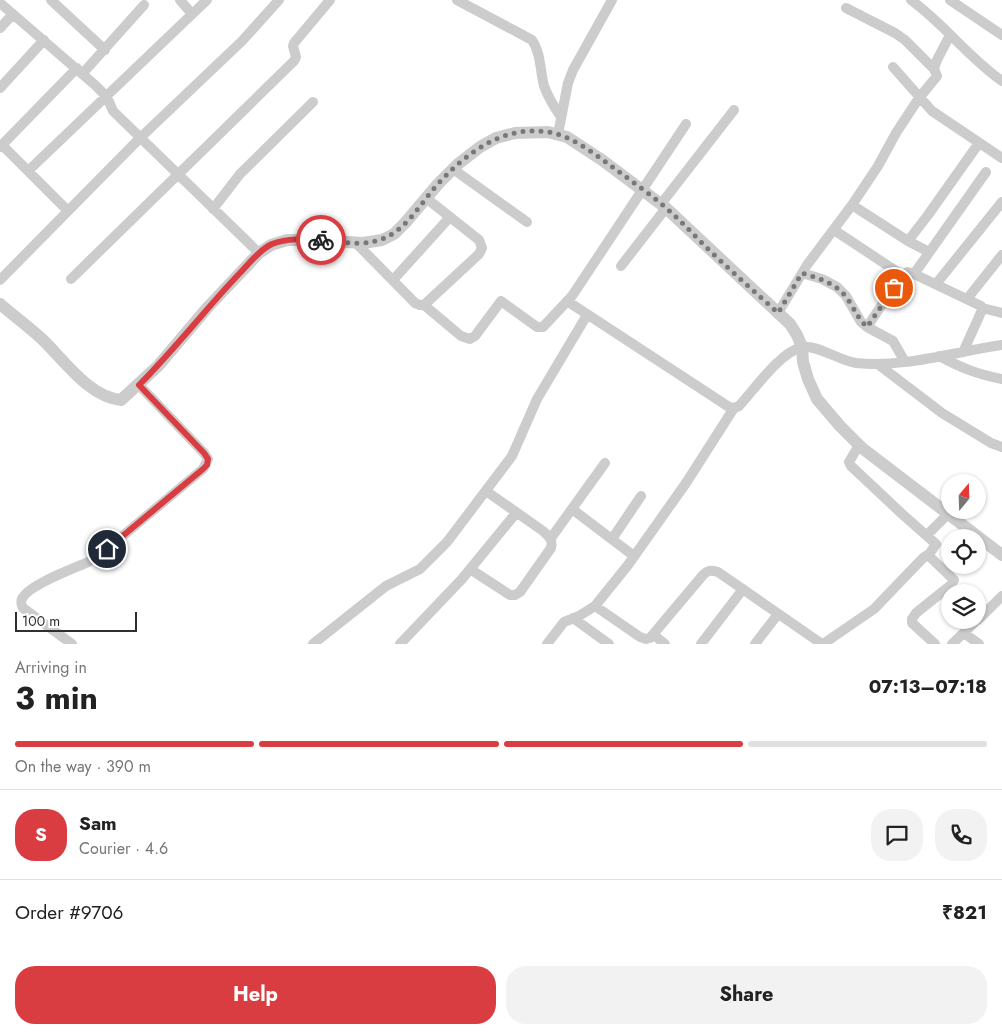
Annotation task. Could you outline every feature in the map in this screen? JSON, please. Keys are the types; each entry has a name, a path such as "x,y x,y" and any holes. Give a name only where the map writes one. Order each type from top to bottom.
{"street":[{"path":"51,0 105,50"},
{"path":"180,0 192,14"},
{"path":"28,172 207,0"},
{"path":"0,280 140,138 242,41 279,0"},
{"path":"71,279 294,61 296,57 294,43 330,0"},
{"path":"457,0 532,40 536,48 544,87 559,114"},
{"path":"558,134 559,114 573,70 612,0"},
{"path":"911,0 924,9 1002,81"},
{"path":"950,0 1002,35"},
{"path":"0,3 80,70 107,97 113,112 252,248"},
{"path":"68,211 1,146 80,70 105,50 144,5"},
{"path":"778,313 802,273 878,166 919,98 937,76 934,69 905,40 846,8"},
{"path":"0,28 13,14"},
{"path":"934,69 950,35"},
{"path":"0,88 44,40"},
{"path":"893,67 932,111 1002,158"},
{"path":"212,209 240,174 313,102"},
{"path":"621,266 734,110"},
{"path":"356,242 415,302 424,305 461,336 470,339 475,336 500,302 504,302 532,324 540,328 543,327 567,301 686,124"},
{"path":"0,304 101,395 121,400 158,366 208,307 252,248 287,240 356,242 382,240 394,234 453,169 480,147 496,138 515,132 532,131 558,134 574,141 664,206 790,324 802,347 803,362 808,379 817,398 828,412 859,445 941,509"},
{"path":"908,241 979,143"},
{"path":"453,169 527,222"},
{"path":"914,274 986,172"},
{"path":"424,305 479,254 482,248 479,240 426,198"},
{"path":"936,284 1002,202"},
{"path":"852,205 908,241 929,252"},
{"path":"393,280 450,218"},
{"path":"834,230 902,275"},
{"path":"968,299 1002,255"},
{"path":"867,327 902,275 908,272 968,299 982,308 1002,313"},
{"path":"802,273 822,279 837,287 846,296 857,316 867,327 893,341 904,362"},
{"path":"567,301 729,407 734,408"},
{"path":"964,350 982,308"},
{"path":"313,644 386,586 428,563 447,542 512,456 537,399 587,315"},
{"path":"547,644 564,622 595,606 634,556 686,483 734,408 739,406 782,358 802,347 816,349 851,362 879,364 904,362 1002,344"},
{"path":"939,356 979,375 1002,379"},
{"path":"879,364 942,413 991,443 1002,446"},
{"path":"72,644 23,608 22,598 27,592 37,586 90,561 102,553 207,465 208,459 204,453 139,385"},
{"path":"595,606 640,637 646,639 654,635 707,571 718,572 819,643 874,609 929,554 936,544 851,466 849,462 859,445"},
{"path":"470,568 510,595 518,594 550,548 551,538 605,463"},
{"path":"486,491 551,538"},
{"path":"612,539 641,496"},
{"path":"572,509 634,556"},
{"path":"400,644 470,568 516,513"},
{"path":"927,535 943,519"},
{"path":"954,519 965,529"},
{"path":"986,546 1002,555"},
{"path":"929,554 954,580 952,585 916,613 912,619 912,623 916,628 935,644"},
{"path":"701,644 743,590"},
{"path":"986,611 1002,596"},
{"path":"755,644 778,614"},
{"path":"573,618 609,644"},
{"path":"952,644 968,629"},
{"path":"964,633 979,644"},
{"path":"654,635 665,644"}],"way so far":[{"path":"321,240 362,243 382,240 394,234 438,184 458,164 480,147 496,138 515,132 548,132 567,137 643,189 690,230 778,313 802,273 830,282 837,287 846,296 861,322 867,327 894,288"}],"route":[{"path":"107,549 207,465 208,459 204,453 139,385 158,366 208,307 259,254 271,245 287,240 321,240"}]}
